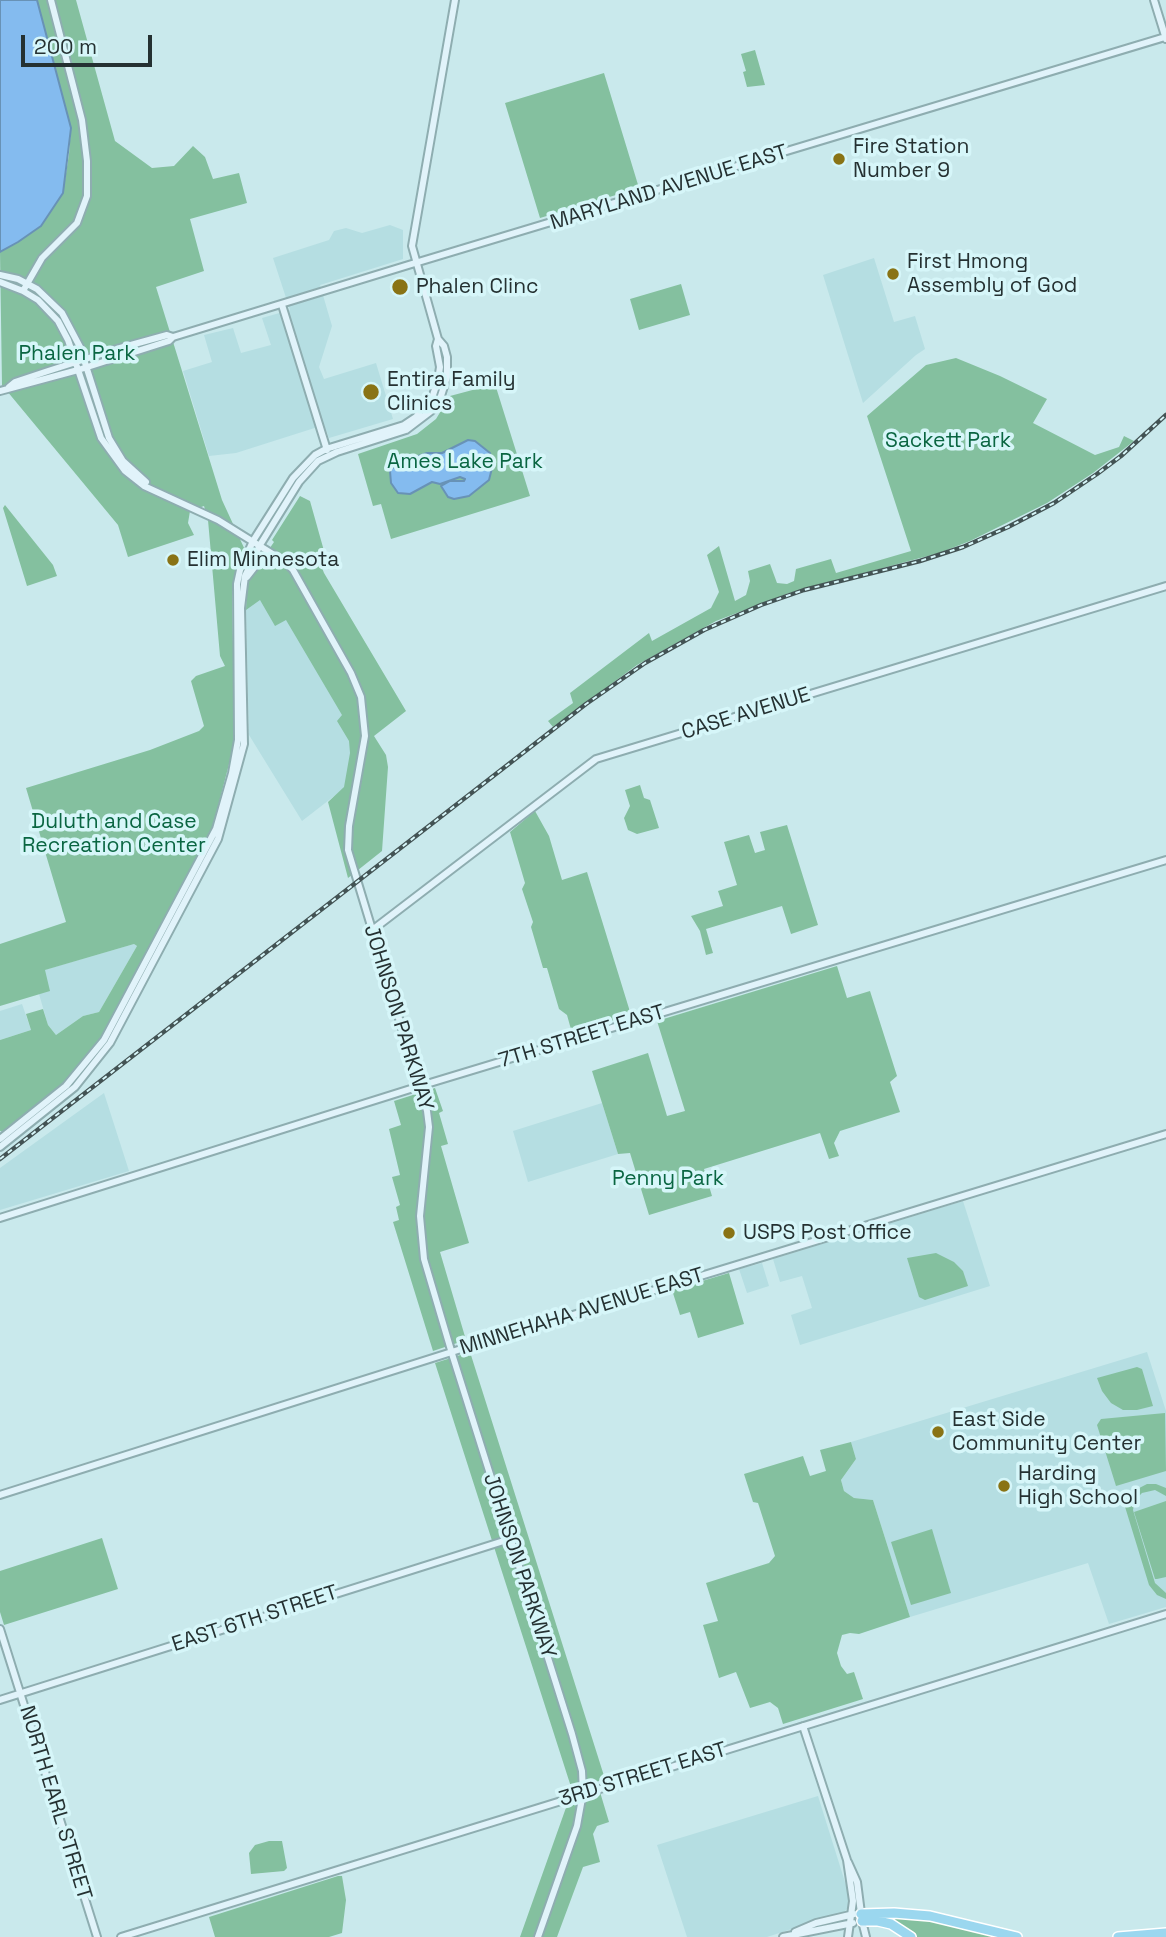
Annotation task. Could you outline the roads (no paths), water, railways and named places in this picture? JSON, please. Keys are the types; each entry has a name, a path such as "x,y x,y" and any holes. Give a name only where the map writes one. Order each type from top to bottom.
{"highway":[{"path":"859,1916 894,1913 930,1916 1017,1937"},
{"path":"859,1916 899,1927 911,1937"},
{"path":"1118,1937 1166,1933"}],"street":[{"path":"23,291 46,253 69,234 77,223 85,207 88,188 85,134 79,102 51,0"},
{"path":"0,1139 66,1086 104,1040 216,829 238,740 237,584 240,570 308,470 328,452 406,430 431,411 440,399 447,377 444,346 438,339 415,263 412,240 423,195 456,0"},
{"path":"1154,0 1166,38"},
{"name":"MARYLAND AVENUE EAST","path":"3,390 86,368 173,337 415,263 1166,38"},
{"path":"11,277 23,275 35,268"},
{"name":"JOHNSON PARKWAY","path":"0,275 27,283 46,296 62,313 75,334 103,422 114,447 139,477 169,496"},
{"name":"JOHNSON PARKWAY","path":"0,282 23,291 43,304 58,321 68,340 96,428 113,457 134,479 208,514 277,556 297,575 351,673 360,696 365,736 348,842 350,858 427,1111 429,1127 420,1216 427,1270 582,1771 583,1793 577,1826 538,1937"},
{"path":"282,305 328,452"},
{"name":"MARYLAND AVENUE EAST","path":"3,390 15,382 83,359 167,335 173,337"},
{"path":"0,1147 75,1087 110,1043 218,839 244,744 241,603 247,569 257,543"},
{"path":"241,603 246,580 257,563 265,557 277,556"},
{"name":"CASE AVENUE","path":"372,931 596,759 1166,586"},
{"name":"7TH STREET EAST","path":"0,1218 420,1086 1166,860"},
{"name":"MINNEHAHA AVENUE EAST","path":"0,1495 451,1352 1166,1134"},
{"name":"EAST 6TH STREET","path":"0,1700 510,1539"},
{"name":"3RD STREET EAST","path":"121,1937 1166,1614"},
{"name":"NORTH EARL STREET","path":"0,1629 97,1937"},
{"path":"803,1726 847,1860 858,1882 859,1916 866,1937"},
{"path":"787,1936 851,1923 859,1916"},
{"path":"787,1936 806,1926 859,1916"},
{"path":"848,1937 851,1923"}],"water":[{"path":"0,0 37,0 71,128 63,193 41,226 0,252"},
{"path":"468,440 475,441 490,453 492,468 489,480 469,496 454,499 448,497 441,486 450,481 464,481 465,479 460,477 440,484 432,482 410,494 398,493 391,483 390,471 396,464 427,453 442,453"}],"railway":[{"path":"0,1159 586,704 645,663 704,630 761,605 804,590 920,561 963,547 1008,527 1054,503 1097,474 1166,415"}],"place":[{"name":"Fire Station Number 9","path":"839,159"},
{"name":"First Hmong Assembly of God","path":"893,274"},
{"name":"Phalen Clinc","path":"400,287"},
{"name":"Entira Family Clinics","path":"371,392"},
{"name":"Elim Minnesota","path":"173,560"},
{"name":"USPS Post Office","path":"729,1233"},
{"name":"East Side Community Center","path":"938,1432"},
{"name":"Harding High School","path":"1004,1486"}],"park label":[{"name":"Phalen Park","path":"77,354"},
{"name":"Sackett Park","path":"948,441"},
{"name":"Ames Lake Park","path":"465,462"},
{"name":"Duluth and Case Recreation Center","path":"114,834"},
{"name":"Penny Park","path":"668,1179"}]}
